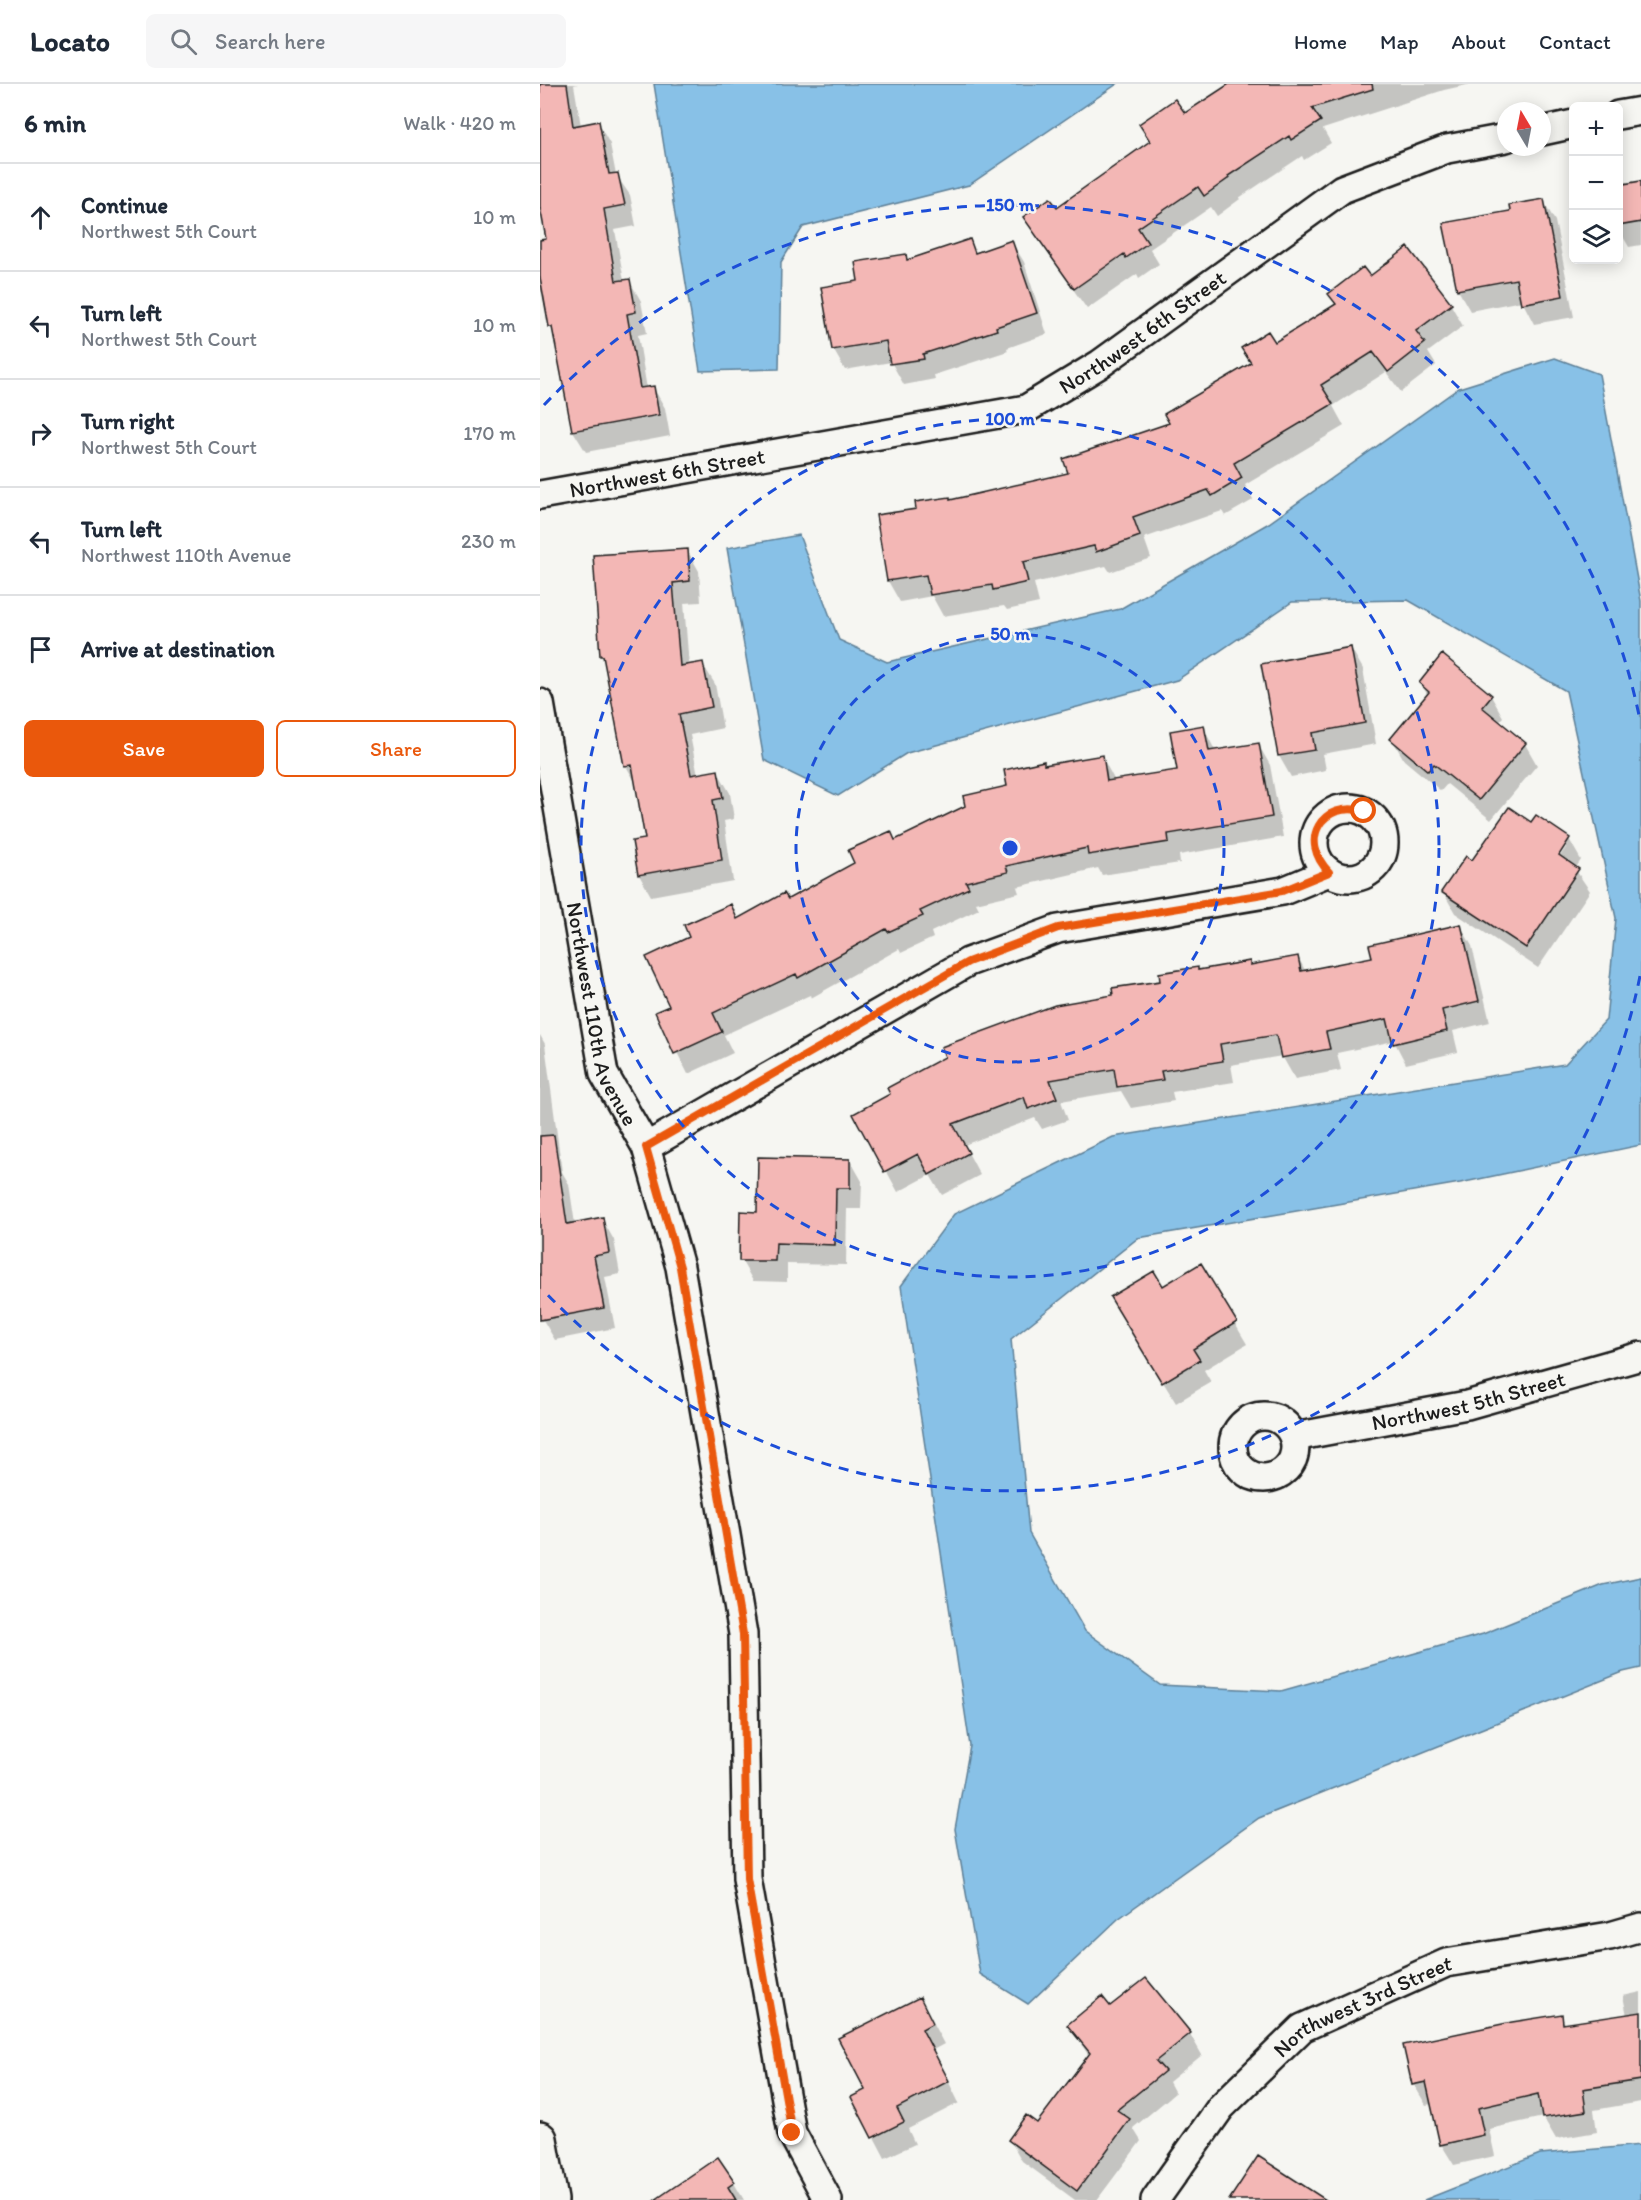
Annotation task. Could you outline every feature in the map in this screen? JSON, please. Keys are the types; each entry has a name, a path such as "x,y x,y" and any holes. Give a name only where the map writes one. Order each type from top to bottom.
{"main road":[{"path":"540,2139 551,2200"}],"street":[{"path":"1623,114 1641,111"},
{"path":"1551,129 1569,125"},
{"name":"Northwest 6th Street","path":"540,495 1026,410 1100,364 1342,189 1447,150 1497,140"},
{"name":"Northwest 110th Avenue","path":"540,703 604,1074 646,1147 680,1267 743,1634 747,1879 792,2133 828,2200"},
{"path":"646,1147 968,962 1058,928 1282,891 1329,872"},
{"name":"Northwest 5th Street","path":"1294,1437 1467,1405 1641,1356"},
{"name":"Northwest 3rd Street","path":"1155,2200 1221,2107 1302,2028 1446,1963 1610,1936 1641,1927"}],"water":[{"path":"654,84 1117,84 969,185 803,227 781,262 779,369 700,371"},
{"path":"1555,358 1599,374 1641,601 1641,1145 1460,1183 1138,1238 1011,1339 1029,1533 1085,1631 1160,1685 1281,1691 1483,1634 1603,1585 1641,1577 1641,1668 1623,1672 1259,1818 1118,1919 1028,2004 980,1974 955,1829 970,1746 901,1286 954,1214 1113,1137 1565,1064 1606,1020 1616,918 1566,691 1408,600 1292,602 1177,680 907,753 838,796 764,760 727,548 799,535 839,640 887,662 1120,609 1269,523 1459,388"},
{"path":"1641,2145 1641,2200 1424,2200 1540,2154"}],"building":[{"path":"540,84 567,84 573,126 599,121 609,174 618,173 625,205 604,209 616,281 630,279 636,312 627,314 640,388 654,386 659,415 572,431 540,277 540,240 546,239 540,207"},
{"path":"1229,84 1372,84 1373,89 1312,108 1321,121 1291,140 1289,136 1228,176 1229,178 1204,196 1198,187 1138,228 1148,243 1126,258 1124,254 1074,289 1023,217 1050,198 1057,207 1150,141 1139,124 1175,99 1185,113"},
{"path":"1641,181 1641,222 1623,225 1623,184"},
{"path":"1544,199 1563,296 1521,304 1516,279 1457,290 1443,223 1510,211 1509,205"},
{"path":"970,239 975,253 1012,240 1037,313 996,327 997,330 923,354 924,359 890,364 886,341 832,350 821,287 858,281 855,262 906,254 907,260"},
{"path":"1408,247 1452,304 1416,331 1425,343 1388,372 1373,352 1321,385 1333,404 1234,463 1242,478 1212,496 1208,490 1133,517 1140,536 1096,552 1094,546 1023,562 1028,582 993,590 992,585 930,595 926,575 887,581 876,515 916,509 915,502 950,497 950,500 1068,473 1063,459 1169,423 1164,414 1251,363 1241,348 1268,331 1275,342 1336,304 1328,294 1363,267 1370,276"},
{"path":"688,549 690,581 673,583 680,666 703,662 712,707 679,714 691,775 718,770 723,798 713,800 722,860 638,875 632,841 645,839 632,765 624,766 603,656 600,656 593,555"},
{"path":"1351,647 1365,723 1312,733 1315,750 1278,756 1261,664"},
{"path":"1442,654 1492,695 1482,707 1526,743 1479,800 1434,764 1428,771 1390,739 1429,692 1419,683"},
{"path":"1204,725 1209,751 1259,743 1272,817 1168,834 1169,842 1088,855 1087,848 1006,866 1008,872 966,882 969,888 920,911 923,916 888,932 886,929 798,978 796,974 713,1013 722,1032 674,1054 655,1012 669,1006 646,957 689,937 684,925 731,904 737,919 784,893 788,899 854,863 848,850 891,831 895,840 965,806 963,796 1007,786 1004,770 1044,761 1044,765 1103,755 1107,781 1177,770 1170,731"},
{"path":"1509,807 1531,822 1536,815 1570,838 1559,855 1579,869 1526,948 1441,892 1466,856 1472,860"},
{"path":"1461,924 1479,1001 1442,1010 1447,1031 1393,1044 1387,1019 1326,1032 1330,1049 1281,1058 1276,1035 1220,1044 1223,1061 1161,1071 1163,1080 1117,1087 1114,1069 1050,1080 1057,1098 1028,1109 1024,1097 953,1124 969,1153 929,1175 918,1154 884,1172 853,1114 890,1094 887,1088 945,1057 941,1047 1055,1005 1113,995 1112,988 1160,981 1159,973 1198,967 1198,970 1250,961 1250,965 1298,956 1301,971 1372,957 1369,945"},
{"path":"554,1135 567,1224 603,1217 609,1253 594,1256 604,1308 540,1320 540,1136"},
{"path":"758,1157 850,1159 850,1188 836,1188 835,1245 776,1243 775,1261 739,1261 740,1211 757,1212"},
{"path":"1201,1263 1237,1322 1193,1349 1200,1360 1162,1383 1110,1297 1154,1271 1163,1286"},
{"path":"1146,1978 1191,2033 1156,2061 1165,2071 1117,2110 1130,2119 1077,2191 1008,2140 1026,2115 1037,2123 1090,2053 1067,2025 1102,1996 1110,2006"},
{"path":"920,1997 933,2023 922,2029 949,2081 897,2108 904,2122 872,2138 851,2097 865,2090 838,2038"},
{"path":"1641,2012 1641,2080 1583,2089 1586,2111 1542,2118 1538,2094 1478,2108 1484,2135 1440,2145 1426,2082 1412,2085 1403,2045 1562,2014 1563,2024"},
{"path":"1258,2156 1326,2200 1229,2200"},
{"path":"718,2157 735,2182 728,2187 736,2200 655,2200"}],"route":[{"path":"792,2133 747,1879 743,1634 680,1267 646,1147 968,962 1058,928 1282,891 1329,872 1321,864 1316,853 1314,842 1316,830 1331,813 1353,808 1364,811"}]}
